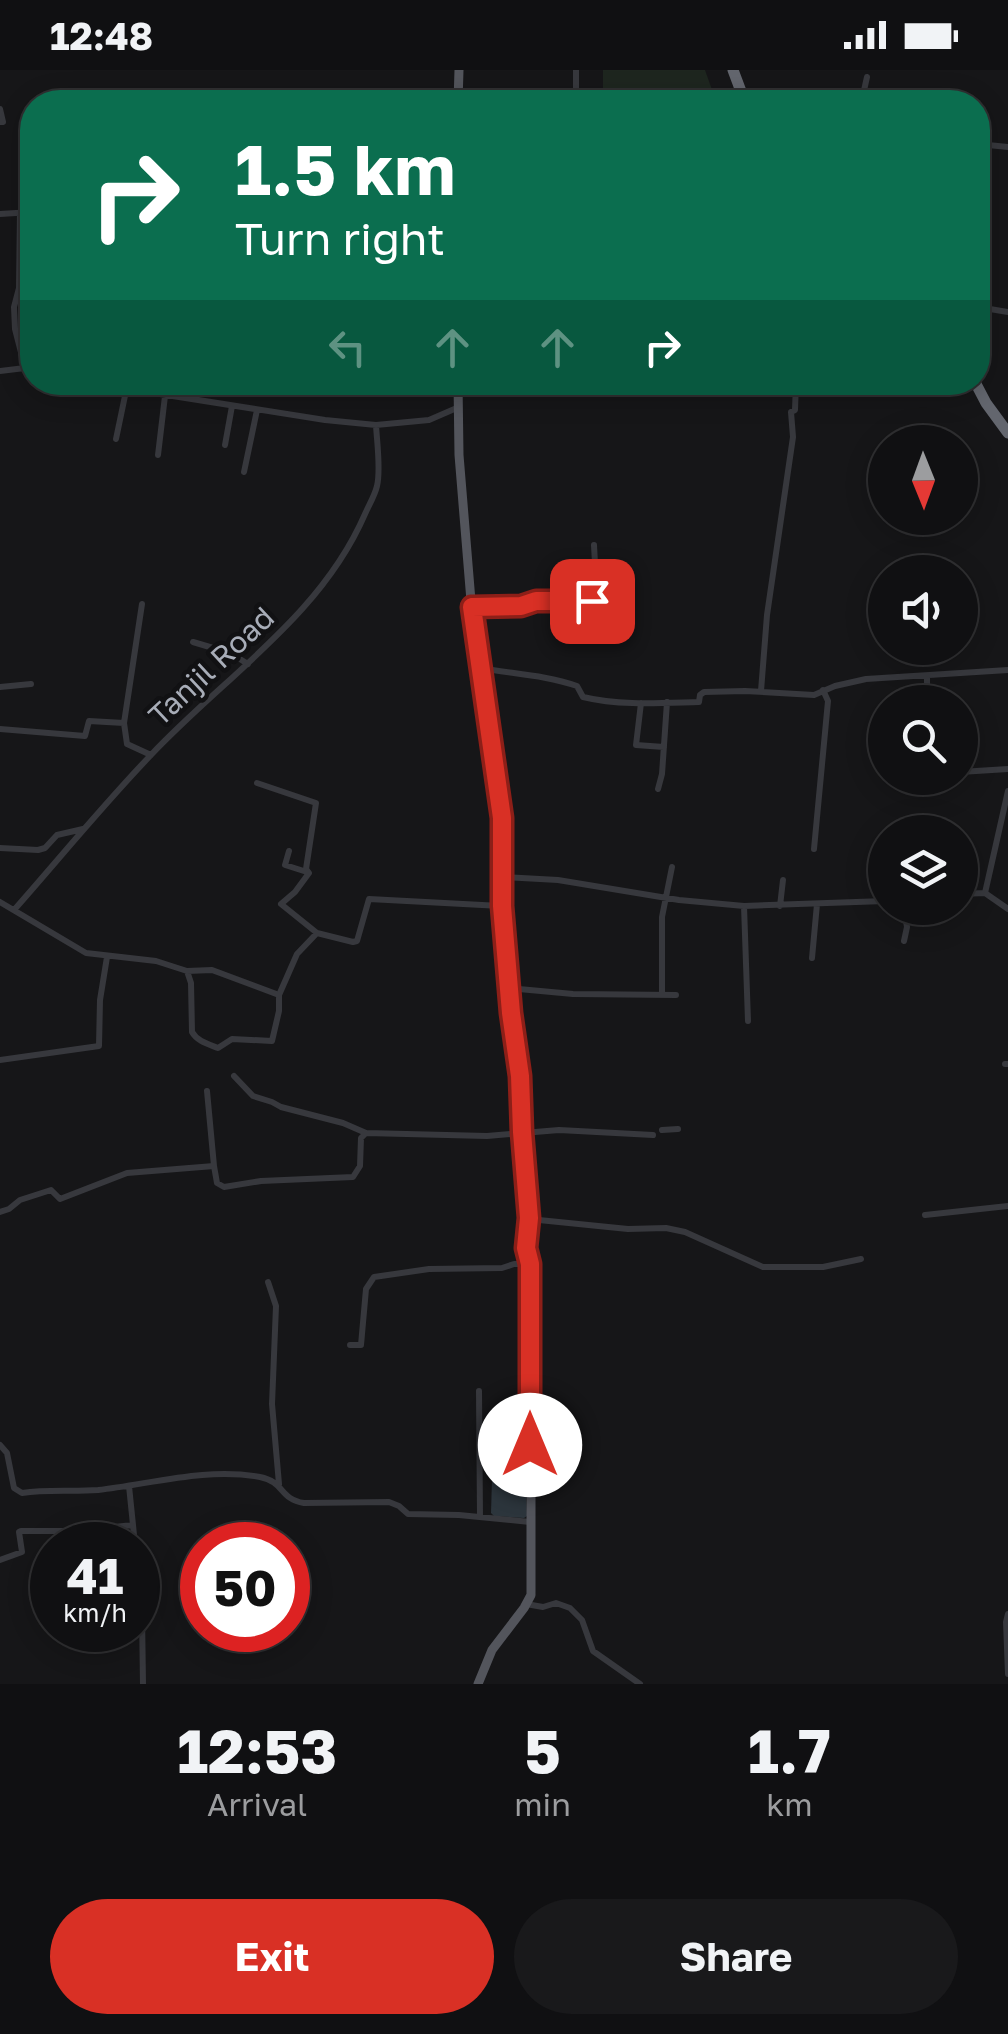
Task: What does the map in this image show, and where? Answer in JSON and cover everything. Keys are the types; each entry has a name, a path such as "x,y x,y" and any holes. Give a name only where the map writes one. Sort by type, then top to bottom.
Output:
{"highway":[{"path":"986,395 1002,415 1008,433"}],"main road":[{"path":"458,395 472,607 502,818 502,906 520,1076 529,1218 526,1248 530,1264 531,1595 492,1650 478,1684"}],"street":[{"path":"864,90 867,77"},
{"path":"0,109 0,122"},
{"path":"0,214 20,212 19,288 14,307 20,344"},
{"path":"116,438 125,395"},
{"path":"158,395 376,426 429,420 459,407"},
{"path":"762,692 767,615 796,395"},
{"path":"158,456 165,396"},
{"path":"225,444 232,406"},
{"path":"244,472 257,410"},
{"name":"Tanjil Road","path":"14,910 150,754 290,625 332,572 356,535 378,486 376,426"},
{"path":"472,607 592,601 596,582 594,545"},
{"path":"142,604 124,723 127,744 150,754"},
{"path":"192,642 230,653 248,664"},
{"path":"480,668 553,678 577,686 583,697 604,702 640,703 699,702 704,692 814,695 849,682 1008,670"},
{"path":"927,676 927,685"},
{"path":"0,687 31,684"},
{"path":"814,849 828,701 823,690"},
{"path":"658,789 667,702"},
{"path":"640,703 636,745 664,746"},
{"path":"0,729 85,736 89,721 124,723"},
{"path":"978,771 1008,770"},
{"path":"257,784 316,803 308,873"},
{"path":"984,893 1008,791"},
{"path":"0,848 38,850 58,836 86,828"},
{"path":"288,851 286,865 308,873"},
{"path":"662,995 661,933 672,867"},
{"path":"308,873 281,904 317,933 353,942 357,941 372,898 502,906"},
{"path":"502,877 558,880 744,906 868,901"},
{"path":"780,906 783,880"},
{"path":"978,893 1008,908"},
{"path":"0,902 86,953 156,961 187,971 212,970 278,995"},
{"path":"812,958 817,904"},
{"path":"744,906 748,1021"},
{"path":"904,941 906,925"},
{"path":"187,971 194,1037 218,1048 232,1039 272,1042 278,995 297,954 317,933"},
{"path":"0,1060 99,1046 100,1000 107,957"},
{"path":"508,988 573,994 676,995"},
{"path":"234,1076 253,1096 366,1133 488,1136 559,1130 652,1135"},
{"path":"207,1091 217,1183 224,1187 353,1177 360,1166 360,1138 366,1133"},
{"path":"662,1130 678,1129"},
{"path":"0,1212 32,1196 52,1190 60,1199 127,1173 214,1166"},
{"path":"925,1216 1008,1206"},
{"path":"529,1218 628,1229 666,1228 685,1232 763,1267 823,1268 861,1259"},
{"path":"350,1345 362,1345 366,1289 374,1277 430,1269 530,1264"},
{"path":"268,1282 276,1306 272,1404 279,1486"},
{"path":"479,1391 480,1517"},
{"path":"0,1445 7,1453 17,1492 72,1492 192,1476 255,1476 272,1480 290,1500 304,1503 389,1502 408,1514 530,1522"},
{"path":"129,1486 133,1522"},
{"path":"0,1560 22,1552 19,1532 30,1531"},
{"path":"526,1604 570,1608 582,1620 593,1651 640,1684"},
{"path":"1008,1614 1008,1674"},
{"path":"143,1652 143,1684"}],"shaded area":[{"path":"603,70 705,70 712,90 603,90"},
{"path":"525,1478 527,1516 494,1516 492,1479"}],"route":[{"path":"530,1445 530,1264 526,1248 529,1218 520,1076 505,957 502,818 472,607 592,601"}]}
